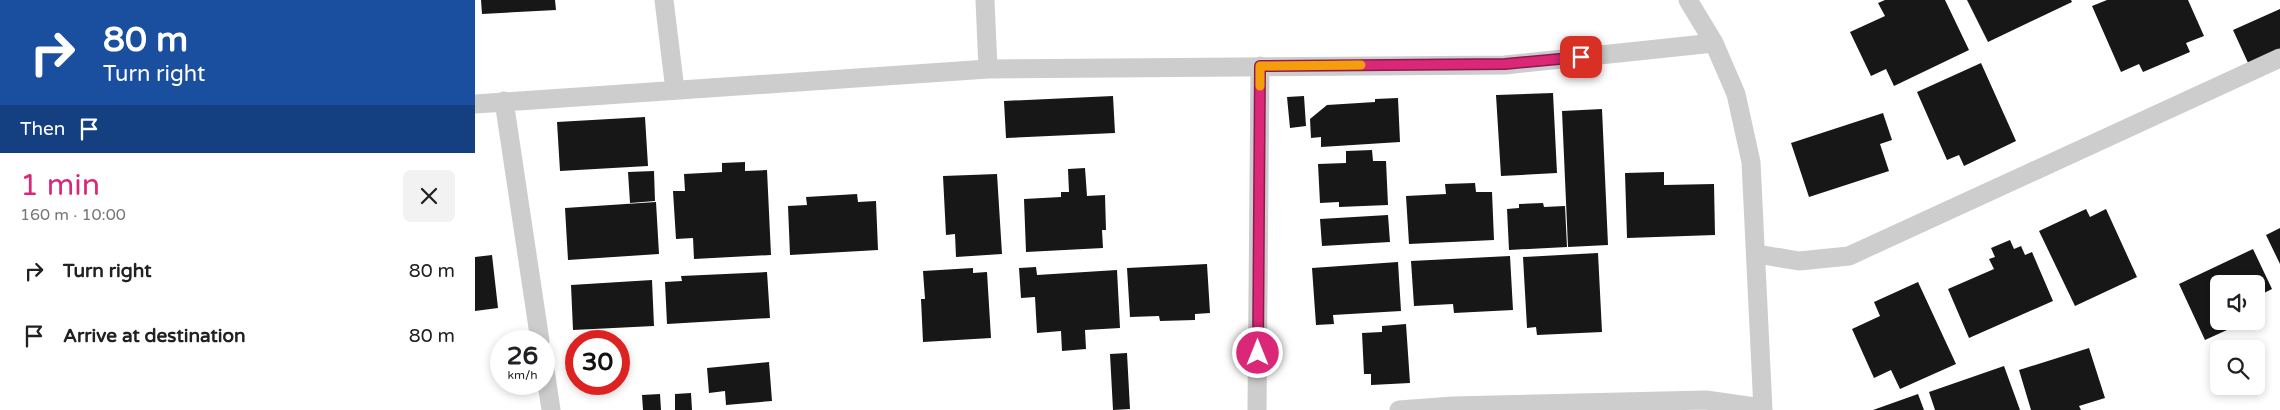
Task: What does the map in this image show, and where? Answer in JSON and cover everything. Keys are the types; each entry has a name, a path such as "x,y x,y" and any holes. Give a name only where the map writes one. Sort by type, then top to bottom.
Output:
{"street":[{"path":"664,0 675,90"},
{"path":"985,0 989,69"},
{"path":"1399,410 1453,406 1706,400 1763,409 1757,254 1749,154 1736,94 1714,43 1688,0"},
{"path":"475,104 989,69 1505,64 1714,43"},
{"path":"1757,254 1799,261 1849,256 2280,58"},
{"path":"1257,410 1260,66"},
{"path":"504,101 539,330"},
{"path":"549,395 551,410"}],"building":[{"path":"481,0 555,0 556,10 482,14"},
{"path":"1885,0 1945,0 1969,50 1894,86 1886,69 1871,76 1850,32 1885,16 1878,3"},
{"path":"1967,0 2071,0 2072,2 1988,42"},
{"path":"2107,0 2188,0 2204,36 2186,43 2190,52 2143,72 2139,64 2121,72 2092,6"},
{"path":"2280,9 2280,51 2249,65 2233,30"},
{"path":"1981,63 2016,141 1964,166 1959,155 1947,160 1917,92"},
{"path":"1553,93 1557,173 1501,176 1496,95"},
{"path":"1113,96 1115,133 1006,138 1004,101"},
{"path":"1304,96 1306,126 1290,128 1287,97"},
{"path":"1398,98 1400,142 1321,147 1321,137 1311,138 1310,119 1327,105 1375,102 1375,99"},
{"path":"1602,109 1608,245 1568,247 1562,111"},
{"path":"1883,113 1892,140 1880,144 1889,171 1809,197 1791,143"},
{"path":"645,117 648,166 560,171 557,122"},
{"path":"1372,150 1373,161 1386,161 1388,205 1339,207 1339,202 1320,203 1318,164 1346,163 1346,151"},
{"path":"745,162 745,171 767,170 771,255 694,259 693,238 676,239 673,191 685,191 684,174 722,172 722,163"},
{"path":"1085,168 1087,196 1105,195 1106,230 1102,230 1103,248 1026,252 1024,199 1061,197 1061,192 1069,192 1068,169"},
{"path":"654,171 655,201 630,203 628,172"},
{"path":"1664,172 1664,185 1714,184 1715,235 1627,238 1625,173"},
{"path":"997,174 1002,254 956,257 955,234 946,235 943,176"},
{"path":"1475,183 1476,192 1492,192 1494,240 1409,244 1406,196 1446,194 1445,184"},
{"path":"857,194 858,202 876,201 878,250 790,255 788,206 807,205 806,197"},
{"path":"656,202 659,254 568,260 565,208"},
{"path":"1543,203 1544,207 1565,206 1567,247 1509,250 1507,209 1519,208 1519,204"},
{"path":"2086,209 2090,217 2106,209 2137,277 2075,306 2039,231"},
{"path":"1388,215 1390,242 1322,246 1320,219"},
{"path":"2280,228 2280,264 2266,235"},
{"path":"2010,240 2014,249 2021,246 2025,255 2032,252 2053,301 1969,338 1948,289 1994,269 1989,259 1995,257 1991,248"},
{"path":"2253,249 2272,289 2265,292 2265,275 2210,275 2210,330 2227,330 2205,340 2179,284"},
{"path":"1598,253 1602,332 1537,335 1536,327 1527,328 1523,257"},
{"path":"492,255 498,308 475,311 475,257"},
{"path":"1510,256 1513,310 1454,313 1453,304 1414,306 1411,261"},
{"path":"1398,262 1401,311 1333,315 1334,324 1316,325 1312,268"},
{"path":"1207,264 1210,313 1195,314 1195,320 1160,321 1159,316 1130,317 1127,268"},
{"path":"1036,267 1037,275 1117,270 1120,328 1085,330 1086,349 1062,351 1061,331 1037,333 1035,297 1021,298 1019,268"},
{"path":"973,268 973,273 987,272 991,338 923,342 921,299 925,299 923,271"},
{"path":"767,272 770,318 667,324 665,282 682,281 681,276"},
{"path":"652,280 654,326 573,330 571,285"},
{"path":"1918,282 1956,364 1900,389 1891,370 1874,378 1852,329 1880,316 1874,302"},
{"path":"1406,324 1410,383 1371,385 1371,374 1364,374 1362,333 1382,332 1382,326"},
{"path":"2089,348 2105,398 2079,406 2081,410 2031,410 2019,370"},
{"path":"1127,353 1130,409 1113,410 1110,354"},
{"path":"769,362 772,401 726,405 725,391 709,393 707,368"},
{"path":"2004,366 2020,410 1935,410 1929,392"},
{"path":"691,393 692,410 675,410 675,394"},
{"path":"660,394 661,410 643,410 642,395"},
{"path":"1918,394 1924,410 1873,410"}],"slow traffic":[{"path":"1260,86 1260,66 1361,65"}],"route":[{"path":"1258,353 1260,66 1505,64 1581,57"}]}
